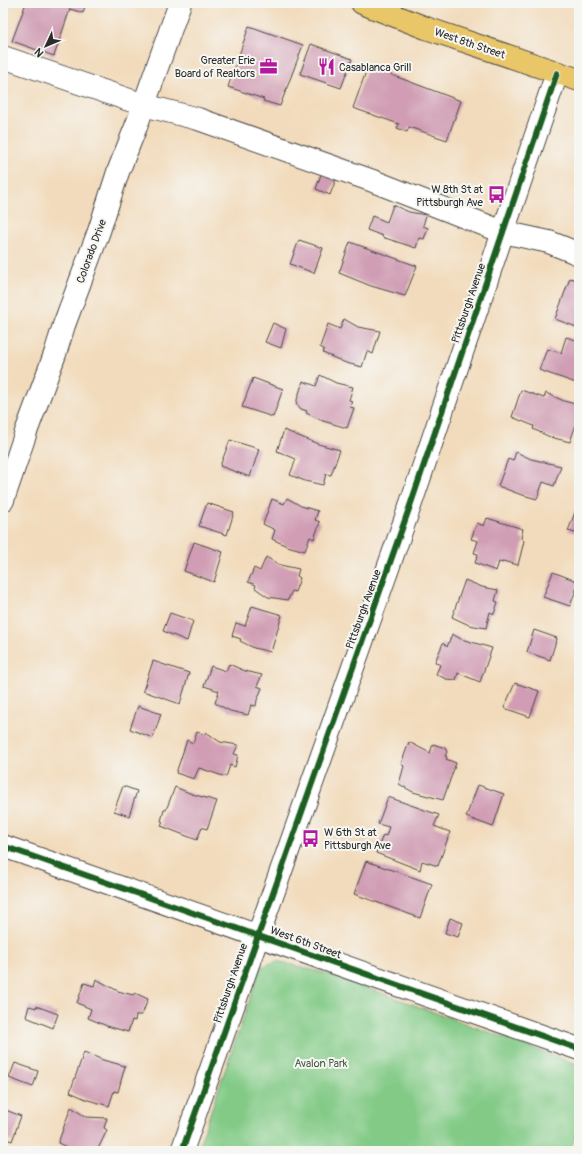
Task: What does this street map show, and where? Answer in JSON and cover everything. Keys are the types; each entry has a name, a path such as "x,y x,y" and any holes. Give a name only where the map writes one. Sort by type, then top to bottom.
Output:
{"main road":[{"name":"West 8th Street","path":"362,3 426,28 579,80"}],"street":[{"name":"Colorado Drive","path":"3,500 26,432 56,354 64,325 99,231 118,172 144,105 180,3"},
{"path":"3,57 144,105 198,119 373,181 503,232 549,242 579,254"},
{"name":"Pittsburgh Avenue","path":"182,1151 257,935 410,506 557,73"},
{"name":"West 6th Street","path":"3,846 579,1049"}],"green space":[{"name":"Avalon Park","path":"277,961 332,975 579,1065 579,1125 570,1151 197,1151 261,967"}],"building":[{"path":"26,3 86,3 83,13 70,9 54,56 12,41"},
{"path":"536,3 545,3 544,6"},
{"path":"249,26 303,45 280,106 228,87"},
{"name":"Casablanca Grill","path":"311,44 352,59 341,88 300,74"},
{"path":"368,66 461,101 447,140 409,127 407,132 397,128 399,124 353,108"},
{"path":"321,174 336,179 330,195 316,189"},
{"path":"393,205 409,212 426,215 423,226 428,228 424,239 419,238 416,248 382,237 383,236 367,230 372,216 387,222"},
{"path":"299,240 323,248 314,273 290,264"},
{"path":"350,242 417,266 405,296 371,286 339,273"},
{"path":"570,278 579,281 579,328 555,319"},
{"path":"344,319 358,327 380,331 373,354 367,351 362,367 346,363 323,353 324,349 320,347 328,324 340,329"},
{"path":"273,323 286,329 281,348 265,342"},
{"path":"566,337 579,341 579,384 539,370 547,349 561,353"},
{"path":"320,375 336,383 353,387 349,400 352,401 350,407 354,408 347,428 323,421 306,413 307,411 301,409 296,403 303,381 316,386"},
{"path":"253,378 283,389 273,417 242,407"},
{"path":"521,390 544,398 546,393 564,401 579,405 579,416 570,442 550,437 533,429 534,426 512,417"},
{"path":"284,430 318,444 340,450 331,475 326,474 323,485 305,481 290,475 296,459 277,451"},
{"path":"230,440 259,449 250,477 220,466"},
{"path":"516,452 531,459 561,466 554,486 543,482 537,499 498,486 508,459 513,461"},
{"path":"287,498 301,506 318,511 315,520 320,522 314,539 310,537 305,551 287,546 272,539 275,530 263,524 272,499 284,504"},
{"path":"207,503 234,512 227,535 199,526"},
{"path":"577,507 579,507 579,534 568,531"},
{"path":"487,518 523,529 521,538 524,541 518,565 503,561 503,563 499,562 496,571 475,563 478,554 474,553 478,541 471,539 477,523 484,526"},
{"path":"194,542 223,552 214,582 184,571"},
{"path":"266,557 280,565 299,569 297,576 300,578 295,592 292,591 288,600 268,597 255,588 256,585 248,582 254,568 260,571"},
{"path":"553,572 579,582 570,606 543,597"},
{"path":"465,580 482,587 498,590 495,601 498,602 494,614 490,612 486,628 469,625 452,617"},
{"path":"252,606 282,615 271,652 254,648 240,641 241,639 232,636 236,623 245,626"},
{"path":"170,613 193,621 187,641 163,631"},
{"path":"534,630 557,638 550,660 527,652"},
{"path":"452,634 461,639 492,648 480,682 458,673 456,680 446,679 436,674 440,665 435,662 443,643 447,647"},
{"path":"153,661 189,673 180,704 143,691"},
{"path":"229,664 245,671 262,675 257,686 262,688 256,706 251,705 248,715 230,711 215,703 219,691 204,686 211,666 226,671"},
{"path":"515,683 539,691 530,717 504,708"},
{"path":"138,706 161,714 153,738 130,729"},
{"path":"197,732 205,735 206,732 220,742 238,745 234,754 238,755 235,767 230,765 226,777 199,768 194,779 176,773 187,740 193,743"},
{"path":"409,742 430,753 433,744 445,748 447,752 445,756 447,757 446,759 456,763 443,800 413,792 399,784 404,766 401,764"},
{"path":"478,785 504,794 493,827 466,817"},
{"path":"123,786 137,791 129,816 114,811"},
{"path":"175,787 192,794 217,801 207,829 202,827 197,840 161,826 163,822 161,821 164,810 166,810"},
{"path":"388,797 439,815 434,826 450,832 438,866 422,861 420,870 376,853 383,835 386,836 389,827 378,824"},
{"path":"366,861 432,884 420,918 354,894"},
{"path":"450,918 463,923 458,937 445,933"},
{"path":"96,979 118,991 133,995 135,993 148,999 142,1015 136,1015 135,1021 132,1020 128,1032 107,1026 88,1018 91,1009 77,1003 84,983 94,986"},
{"path":"29,1006 36,1008 36,1006 58,1014 53,1028 26,1017"},
{"path":"84,1052 103,1060 125,1066 118,1092 114,1091 109,1106 88,1100 70,1092"},
{"path":"15,1063 38,1071 33,1087 9,1078"},
{"path":"71,1107 86,1117 107,1118 104,1128 107,1130 97,1151 72,1151 58,1143"},
{"path":"3,1109 21,1116 12,1141 3,1138"}],"cycle path":[{"path":"182,1151 410,506 557,73"},
{"path":"3,846 579,1049"}],"place":[{"name":"Greater Erie Board of Realtors","path":"268,66"},
{"name":"Casablanca Grill","path":"326,67"},
{"name":"W 8th St at Pittsburgh Ave","path":"496,195"},
{"name":"W 6th St at Pittsburgh Ave","path":"311,838"}]}
